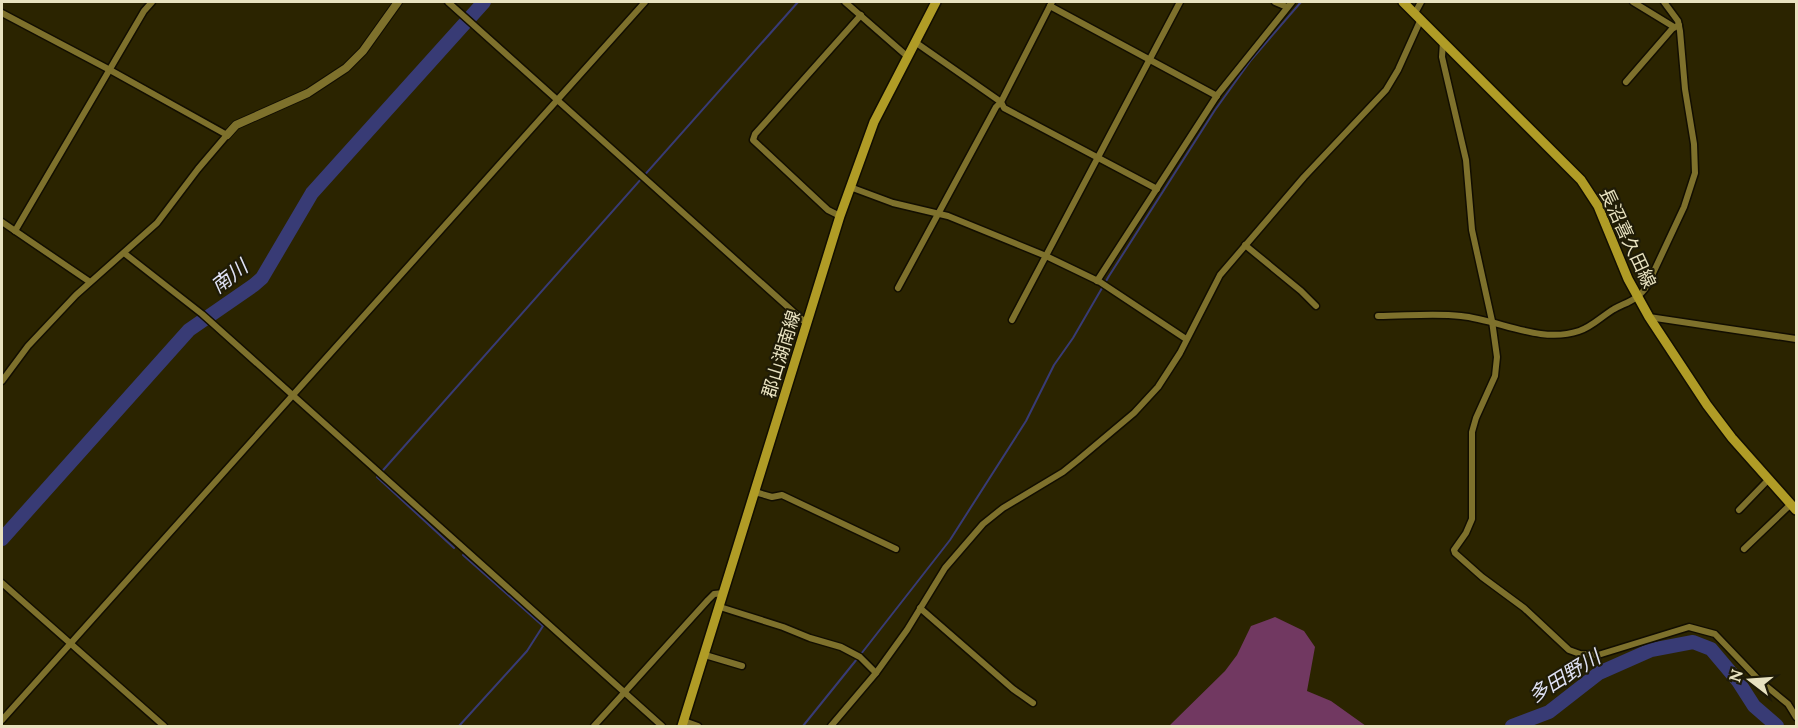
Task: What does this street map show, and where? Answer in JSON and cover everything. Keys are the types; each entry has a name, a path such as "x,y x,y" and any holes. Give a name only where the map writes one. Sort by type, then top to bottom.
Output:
{"main road":[{"name":"郡山湖南線","path":"683,724 850,187 874,122 936,2"},
{"name":"長沼喜久田線","path":"1403,2 1581,180 1598,206 1628,279 1649,317 1707,405 1732,438 1794,507"}],"street":[{"path":"15,231 144,11 152,2"},
{"path":"2,381 28,346 90,282 167,213 198,169 236,125 308,93 346,68 363,51 396,2"},
{"path":"448,2 807,324"},
{"path":"2,720 645,2"},
{"path":"845,2 908,57"},
{"path":"1012,320 1180,2"},
{"path":"1275,2 1287,8"},
{"path":"1098,281 1217,96 1292,2"},
{"path":"831,726 876,673 921,608 945,568 983,524 1003,508 1071,466 1146,401 1170,370 1214,283 1304,177 1386,90 1398,70 1421,2"},
{"path":"1633,2 1676,26"},
{"path":"1378,316 1454,316 1492,321 1536,334 1566,334 1591,326 1614,310 1638,298 1647,286 1684,207 1695,173 1694,144 1676,26 1664,2"},
{"path":"898,288 1051,4 1149,61 1217,96"},
{"path":"2,13 227,135"},
{"path":"840,216 828,210 753,140 755,134 861,15"},
{"path":"1626,82 1676,26"},
{"path":"915,42 1000,102 1004,108 1157,189"},
{"path":"1443,42 1442,57 1466,160 1476,256 1492,321 1497,366 1491,387 1480,408 1472,432 1472,519 1466,533 1454,550 1455,553 1482,577 1524,608 1569,650 1580,654 1598,655 1689,627 1715,634 1767,687 1788,704 1797,717"},
{"path":"850,187 893,203 939,214 1046,256 1098,281 1186,339"},
{"path":"2,222 90,282"},
{"path":"1245,245 1316,306"},
{"path":"124,253 202,314 662,726"},
{"path":"1649,317 1797,339"},
{"path":"1739,510 1768,480"},
{"path":"755,492 772,497 782,495 896,549"},
{"path":"1744,549 1794,507"},
{"path":"2,583 164,726"},
{"path":"594,726 708,600 718,593 725,593"},
{"path":"720,607 841,647 860,657 876,673"},
{"path":"921,608 1013,689 1033,703"},
{"path":"705,655 742,666"},
{"path":"683,724 698,726"}],"shaded area":[{"path":"1275,617 1304,631 1315,647 1307,691 1331,701 1366,726 1169,726 1225,671 1237,655 1251,626"}],"waterway":[{"name":"南川","path":"2,539 189,330 262,278 312,193 484,2"},
{"path":"454,548 377,477 798,2"},
{"path":"861,654 950,540 1026,421 1054,365 1215,110 1251,60 1301,2"},
{"path":"459,726 527,651 543,626 463,555"},
{"name":"多田野川","path":"1512,726 1549,712 1599,673 1651,650 1693,642 1711,649 1738,681 1754,706 1777,726"},
{"path":"803,726 857,659"}]}
